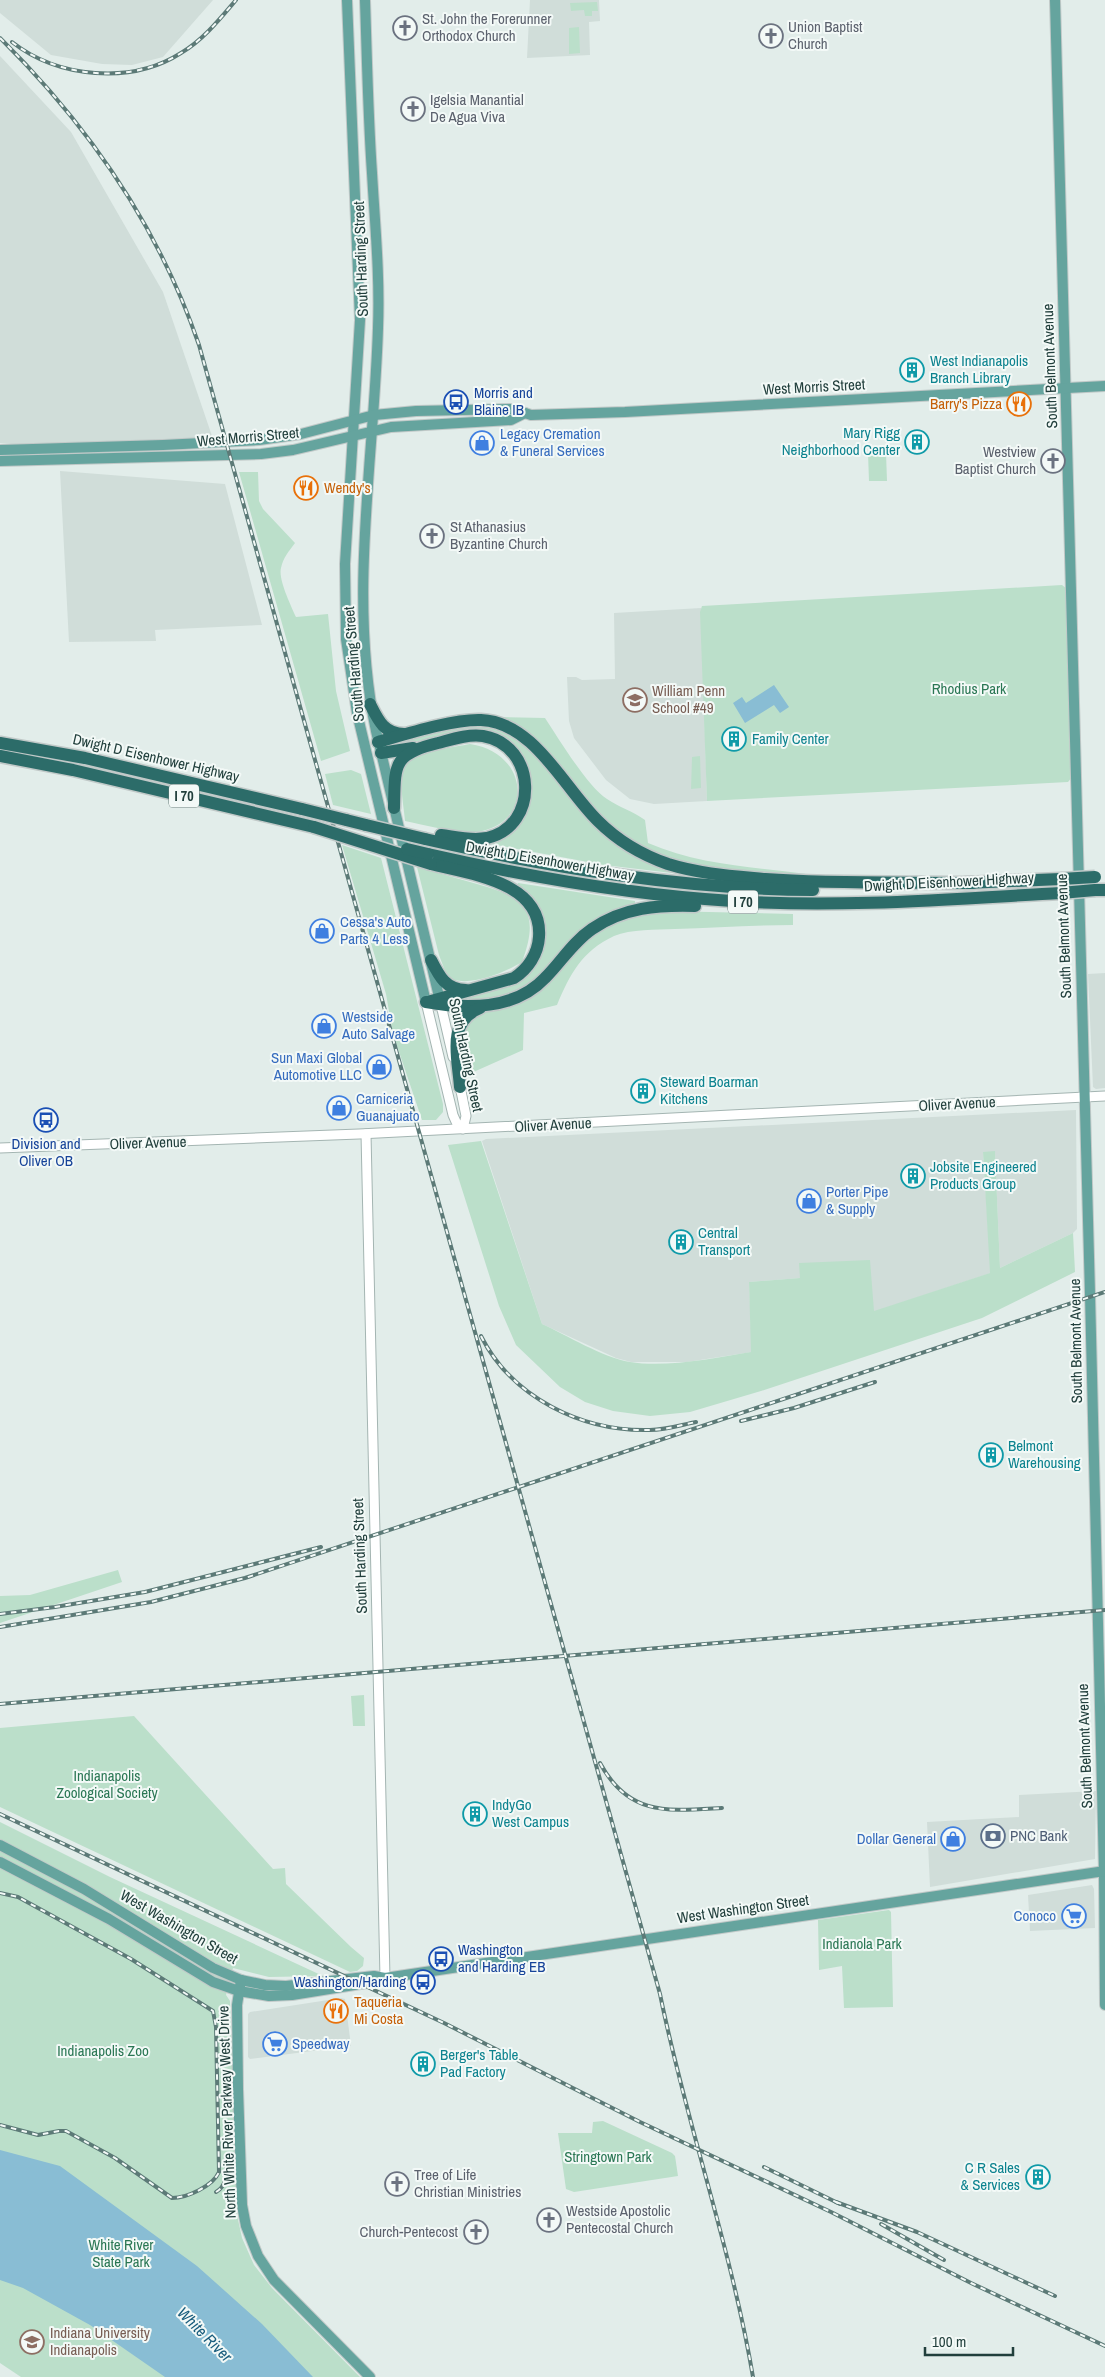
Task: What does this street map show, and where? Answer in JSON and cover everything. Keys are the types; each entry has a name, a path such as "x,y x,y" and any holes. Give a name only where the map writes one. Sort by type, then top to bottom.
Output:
{"highway":[{"path":"370,704 379,721 387,729 399,734 409,734 470,721 487,721 510,728 529,741 588,810 612,833 647,855 679,867 720,874 786,880 973,883"},
{"path":"380,748 409,734"},
{"path":"380,748 420,747 468,736 492,739 504,745 516,758 523,770 526,786 525,798 518,815 508,827 492,836 471,839 424,835"},
{"name":"Dwight D Eisenhower Highway","path":"0,743 68,754 366,825 424,835 562,868 692,884 827,890 1100,876"},
{"path":"394,808 397,767 404,756 420,747"},
{"name":"Dwight D Eisenhower Highway","path":"0,756 62,767 310,826 430,859 631,892 731,901 830,903 1100,890"},
{"path":"430,859 507,885 525,898 536,916 539,933 538,945 532,960 525,970 506,982 473,990 440,1002"},
{"path":"460,1087 456,1036 458,1026 465,1016 486,1006 515,998 536,986 575,943 590,930 612,917 631,910 661,906 768,908 830,903"},
{"path":"431,960 440,977 448,985 459,990 473,990"},
{"path":"426,1002 486,1006"}],"main road":[{"name":"South Harding Street","path":"347,0 360,288 360,342 345,564 345,622 353,692 426,1002"},
{"name":"South Harding Street","path":"365,0 368,107 378,266 378,325 362,604 370,704 440,1002"},
{"name":"South Belmont Avenue","path":"1055,0 1104,1871 1105,2005"},
{"name":"West Morris Street","path":"0,450 260,440 301,434 374,415 442,410 513,409 531,415 657,411 1105,386"},
{"name":"West Morris Street","path":"0,461 261,454 292,450 372,431 402,426 511,420 525,413"},
{"path":"367,756 380,748"},
{"name":"West Washington Street","path":"0,1845 84,1889 213,1968 241,1980 265,1985 286,1986 374,1976 385,1978"},
{"name":"West Washington Street","path":"0,1862 109,1919 208,1979 239,1991 269,1996 292,1995 375,1983 385,1978 1104,1871"},
{"name":"North White River Parkway West Drive","path":"241,1980 237,2004 242,2192 245,2222 249,2236 263,2264 276,2283 370,2377"}],"street":[{"name":"South Harding Street","path":"426,1002 453,1115 456,1124 463,1129 466,1116 440,1002"},
{"name":"Oliver Avenue","path":"0,1148 366,1134 1105,1096"},
{"name":"South Harding Street","path":"366,1134 385,1978"}],"shaded area":[{"path":"0,0 213,0 163,57 132,65 102,64 51,55 0,13"},
{"path":"530,0 599,0 600,21 589,22 590,55 527,58"},
{"path":"0,56 71,132 163,292 213,439 23,445 0,443"},
{"path":"60,471 225,484 262,625 155,630 156,641 69,642"},
{"name":"William Penn School #49","path":"701,608 707,801 654,804 630,799 606,780 574,738 569,721 567,677 576,677 582,680 615,679 614,613"},
{"path":"1105,973 1105,1088 1096,1089 1093,1087 1088,974"},
{"path":"1076,1110 1077,1229 1073,1233 1000,1268 995,1152 983,1152 991,1273 873,1312 800,1263 801,1278 749,1282 752,1352 687,1362 631,1362 616,1358 542,1324 482,1141 486,1139"},
{"path":"1096,1791 1095,1859 930,1887 927,1822 1019,1817 1019,1795"},
{"path":"1092,1885 1094,1889 1095,1928 1030,1931 1028,1895"},
{"path":"341,1998 345,1999 351,2046 250,2059 248,2057 248,2014 250,2012"}],"green space":[{"path":"597,2 598,11 592,11 592,16 585,16 584,10 571,11 570,3"},
{"path":"579,27 580,53 569,54 569,28"},
{"path":"868,453 886,453 887,481 869,481"},
{"path":"239,472 258,472 259,501 263,509 295,543 282,564 281,579 296,617 328,614 336,691 350,751 321,761"},
{"name":"Rhodius Park","path":"1062,585 1067,589 1072,777 1068,782 707,801 700,612 702,606"},
{"path":"502,717 545,718 574,761 599,793 645,820 648,843 706,861 807,874 749,872 709,868 689,865 653,853 632,841 604,817 535,741"},
{"path":"475,724 493,726 524,742 595,824 673,870 672,873 604,865 485,843 521,821 520,754 471,730 409,743 399,744 398,742"},
{"path":"470,744 489,750 503,759 513,772 517,786 517,800 510,813 499,824 474,832 454,831 405,821 402,780 405,767 409,762 434,751"},
{"path":"700,756 701,788 691,789 692,757"},
{"path":"351,770 361,774 371,814 333,805 325,774"},
{"path":"342,845 381,858 443,1104 443,1112 436,1120 422,1120 393,1034 386,994"},
{"path":"417,867 493,889 507,894 517,901 525,909 529,918 530,930 522,962 496,975 485,978 464,981 454,980 447,976 439,955"},
{"path":"518,883 635,901 635,905 604,916 532,985 514,993 474,1003 458,999 507,987 531,971 536,903 531,896 517,886"},
{"path":"664,911 793,914 793,925 644,930 614,936 593,949 578,964 557,1005 524,1013 523,1050 469,1074 462,1034 466,1022 470,1018 483,1012 519,1002 585,942 611,925 643,914"},
{"path":"481,1141 542,1324 608,1356 630,1362 644,1364 674,1363 751,1352 749,1282 800,1278 799,1263 870,1260 874,1311 990,1273 983,1152 995,1151 1000,1268 1073,1233 1075,1272 982,1318 761,1391 690,1412 650,1416 613,1411 585,1402 560,1387 516,1345 499,1306 448,1145"},
{"path":"118,1570 122,1582 0,1623 0,1596 30,1595"},
{"path":"364,1695 365,1726 353,1726 351,1696"},
{"name":"Indianapolis Zoological Society","path":"134,1716 273,1869 285,1868 286,1884 364,1958 363,1966 357,1971 350,1972 0,1807 0,1728"},
{"name":"White River State Park","path":"0,1822 110,1877 323,1976 269,1977 233,1968 226,1995 230,2001 237,2215 242,2238 254,2265 272,2288 360,2377 21,2377 0,2363"},
{"name":"Indianola Park","path":"889,1910 891,1912 893,2007 844,2008 842,1966 819,1970 818,1920"},
{"name":"Stringtown Park","path":"603,2121 672,2153 675,2156 678,2176 574,2192 566,2189 558,2133 592,2133 593,2122"}],"water":[{"path":"774,685 789,707 780,713 774,705 745,723 733,703 742,697 746,703"},
{"name":"White River","path":"0,2150 60,2166 197,2266 262,2324 313,2377 165,2377 90,2325 23,2288 0,2280"}],"railway":[{"path":"12,42 30,54 73,70 95,73 118,73 140,70 161,63 189,48 210,29 236,0"},
{"path":"0,38 63,106 118,180 142,219 163,260 183,302 199,345 660,1994 682,2090 733,2280 753,2377"},
{"path":"0,1627 151,1602 245,1578 1105,1292"},
{"path":"481,1336 494,1358 530,1394 552,1407 575,1417 600,1425 625,1429 656,1430 696,1422"},
{"path":"741,1421 794,1408 875,1382"},
{"path":"0,1614 145,1592 321,1547"},
{"path":"0,1704 1105,1610"},
{"path":"600,1763 611,1781 637,1802 652,1807 668,1809 722,1808"},
{"path":"0,1814 444,2023 640,2122 831,2212 971,2283 1105,2346"},
{"path":"0,1893 18,1897 131,1959 213,2011 216,2027 219,2172 211,2182 199,2190 185,2196 172,2198 115,2158 66,2131 38,2135 0,2125"},
{"path":"216,2192 223,2186 226,2174 226,2160"},
{"path":"764,2167 840,2204"},
{"path":"836,2202 917,2232 1055,2296"},
{"path":"881,2224 944,2260"}],"place":[{"name":"St. John the Forerunner Orthodox Church","path":"405,28"},
{"name":"Union Baptist Church","path":"771,36"},
{"name":"Igelsia Manantial De Agua Viva","path":"413,109"},
{"name":"West Indianapolis Branch Library","path":"912,370"},
{"name":"Morris and Blaine IB","path":"456,402"},
{"name":"Barry's Pizza","path":"1019,404"},
{"name":"Mary Rigg Neighborhood Center","path":"917,442"},
{"name":"Legacy Cremation & Funeral Services","path":"482,443"},
{"name":"Westview Baptist Church","path":"1053,461"},
{"name":"Wendy's","path":"306,488"},
{"name":"St Athanasius Byzantine Church","path":"432,536"},
{"name":"William Penn School #49","path":"635,700"},
{"name":"Family Center","path":"734,739"},
{"name":"Cessa's Auto Parts 4 Less","path":"322,931"},
{"name":"Westside Auto Salvage","path":"324,1026"},
{"name":"Sun Maxi Global Automotive LLC","path":"379,1067"},
{"name":"Steward Boarman Kitchens","path":"643,1091"},
{"name":"Carniceria Guanajuato","path":"339,1108"},
{"name":"Division and Oliver OB","path":"46,1120"},
{"name":"Jobsite Engineered Products Group","path":"913,1176"},
{"name":"Porter Pipe & Supply","path":"809,1201"},
{"name":"Central Transport","path":"681,1242"},
{"name":"Belmont Warehousing","path":"991,1455"},
{"name":"IndyGo West Campus","path":"475,1814"},
{"name":"PNC Bank","path":"993,1836"},
{"name":"Dollar General","path":"953,1839"},
{"name":"Conoco","path":"1074,1916"},
{"name":"Washington and Harding EB","path":"441,1959"},
{"name":"Washington/Harding","path":"423,1982"},
{"name":"Taqueria Mi Costa","path":"336,2011"},
{"name":"Speedway","path":"275,2044"},
{"name":"Berger's Table Pad Factory","path":"423,2064"},
{"name":"C R Sales & Services","path":"1038,2177"},
{"name":"Tree of Life Christian Ministries","path":"397,2184"},
{"name":"Westside Apostolic Pentecostal Church","path":"549,2220"},
{"name":"Church-Pentecost","path":"476,2232"},
{"name":"Indiana University Indianapolis","path":"32,2342"}],"park label":[{"name":"Indianapolis Zoo","path":"103,2051"}]}
